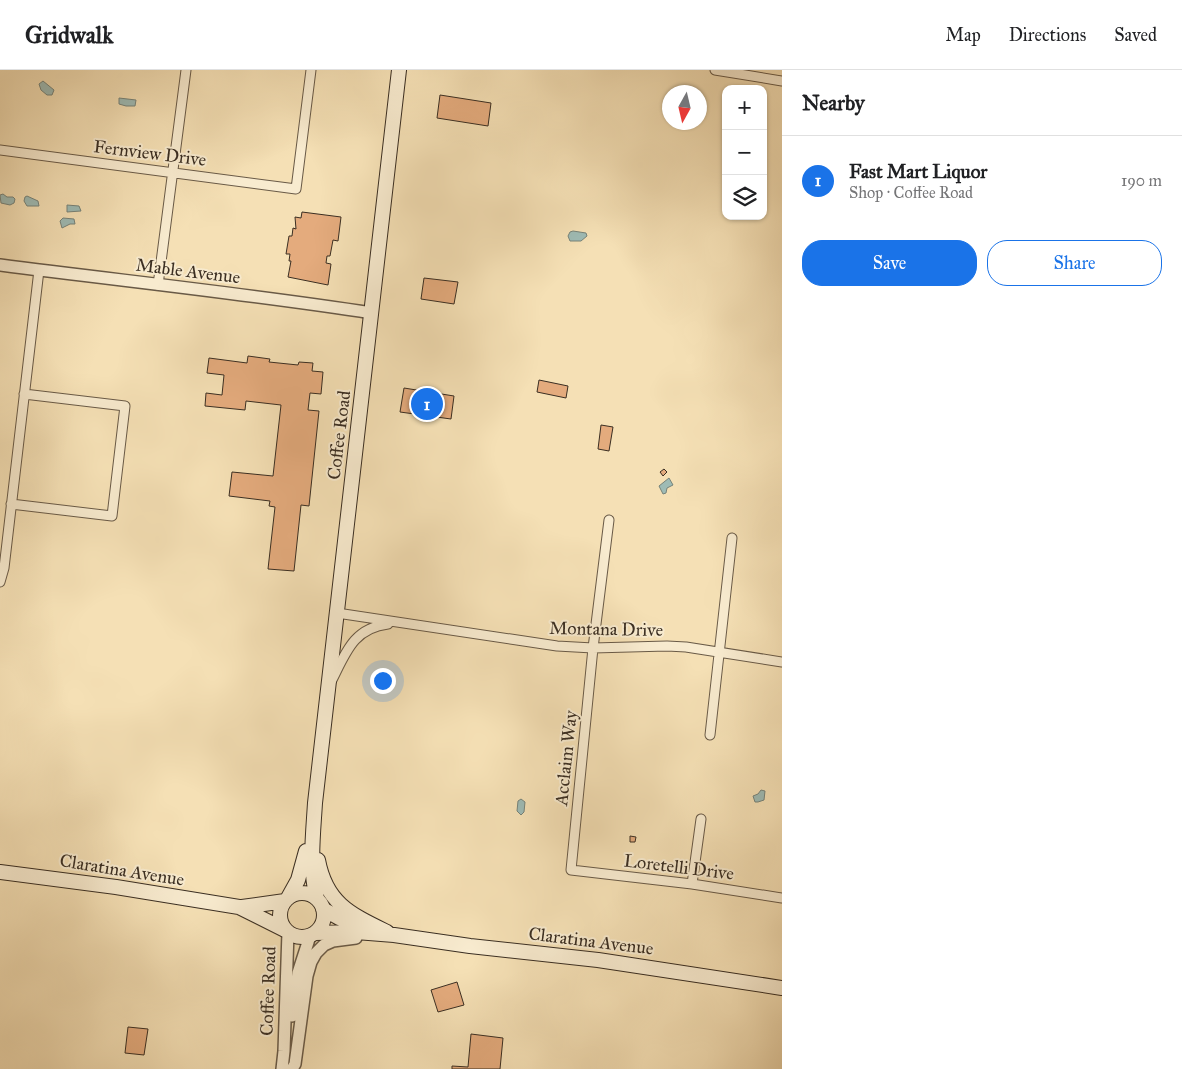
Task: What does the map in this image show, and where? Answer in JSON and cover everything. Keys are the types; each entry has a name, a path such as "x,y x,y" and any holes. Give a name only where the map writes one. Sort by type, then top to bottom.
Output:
{"main road":[{"name":"Coffee Road","path":"320,904 313,884 311,862 315,804 399,70"},
{"name":"Coffee Road","path":"287,900 298,880 303,865 315,804"},
{"path":"315,804 319,864 331,896 350,913 394,935"},
{"name":"Claratina Avenue","path":"0,872 116,887 239,908 267,905 287,900"},
{"path":"301,893 308,894 320,904 324,917 323,924 313,934 297,937 287,931 280,917 280,910 287,900 301,893"},
{"name":"Claratina Avenue","path":"320,904 348,922 394,935"},
{"name":"Claratina Avenue","path":"239,908 287,931"},
{"name":"Claratina Avenue","path":"313,934 356,932 394,935 470,946 598,960 782,988"}],"street":[{"path":"158,285 186,70"},
{"name":"Fernview Drive","path":"0,150 296,189 311,70"},
{"path":"715,70 782,81"},
{"name":"Mable Avenue","path":"0,265 277,298 372,313"},
{"path":"0,582 4,568 39,270"},
{"path":"11,504 112,516 125,406 24,394"},
{"name":"Acclaim Way","path":"571,870 593,648 609,520"},
{"path":"710,735 732,538"},
{"name":"Montana Drive","path":"337,613 526,642 593,648 686,647 782,662"},
{"name":"Montana Drive","path":"328,689 354,640 368,629 380,625 400,623"},
{"path":"692,884 701,819"},
{"name":"Loretelli Drive","path":"571,870 692,884 782,898"},
{"name":"Coffee Road","path":"282,1069 287,931"},
{"name":"Coffee Road","path":"284,1051 291,1025 298,973 313,934"},
{"path":"292,1069 296,1055 307,976 316,953 324,945 333,941 394,935"}],"water":[{"path":"43,81 54,90 52,95 47,95 41,90 39,84"},
{"path":"119,98 136,100 135,106 119,104"},
{"path":"3,194 7,197 13,197 15,199 14,203 10,205 1,203 0,195"},
{"path":"27,196 38,201 39,206 27,206 24,201"},
{"path":"67,205 79,206 81,211 67,212"},
{"path":"63,218 74,219 75,224 62,228 60,221"},
{"path":"573,231 586,233 587,236 581,241 570,241 568,236"},
{"path":"669,478 673,485 667,488 666,493 663,494 659,486"},
{"path":"761,790 765,791 764,800 755,802 753,796"},
{"path":"521,799 525,802 524,812 521,815 517,811 518,801"}],"building":[{"path":"440,95 491,103 488,126 437,118"},
{"path":"302,212 341,217 338,241 333,240 330,256 327,256 326,263 331,264 328,285 288,277 291,261 289,261 290,254 286,254 289,236 292,236 293,228 296,229 295,217 301,218"},
{"path":"424,278 458,282 454,304 421,299"},
{"path":"248,356 270,359 269,362 298,365 299,362 313,363 312,371 323,372 321,394 310,393 308,410 319,411 309,506 301,505 294,571 268,569 275,507 269,506 270,501 229,496 232,472 273,476 281,405 246,401 245,410 205,406 206,393 222,395 224,375 207,373 209,358 247,363"},
{"path":"539,380 568,386 566,398 537,392"},
{"path":"404,388 454,396 451,419 400,412"},
{"path":"601,425 613,427 609,451 598,449"},
{"path":"664,469 667,472 663,476 660,472"},
{"path":"630,836 636,837 635,842 630,842"},
{"path":"457,982 464,1005 438,1012 431,990"},
{"path":"128,1027 148,1029 144,1055 125,1053"},
{"path":"471,1034 503,1038 500,1069 452,1069 452,1066 468,1067"}],"place":[{"name":"Fast Mart Liquor","path":"427,404"}]}
